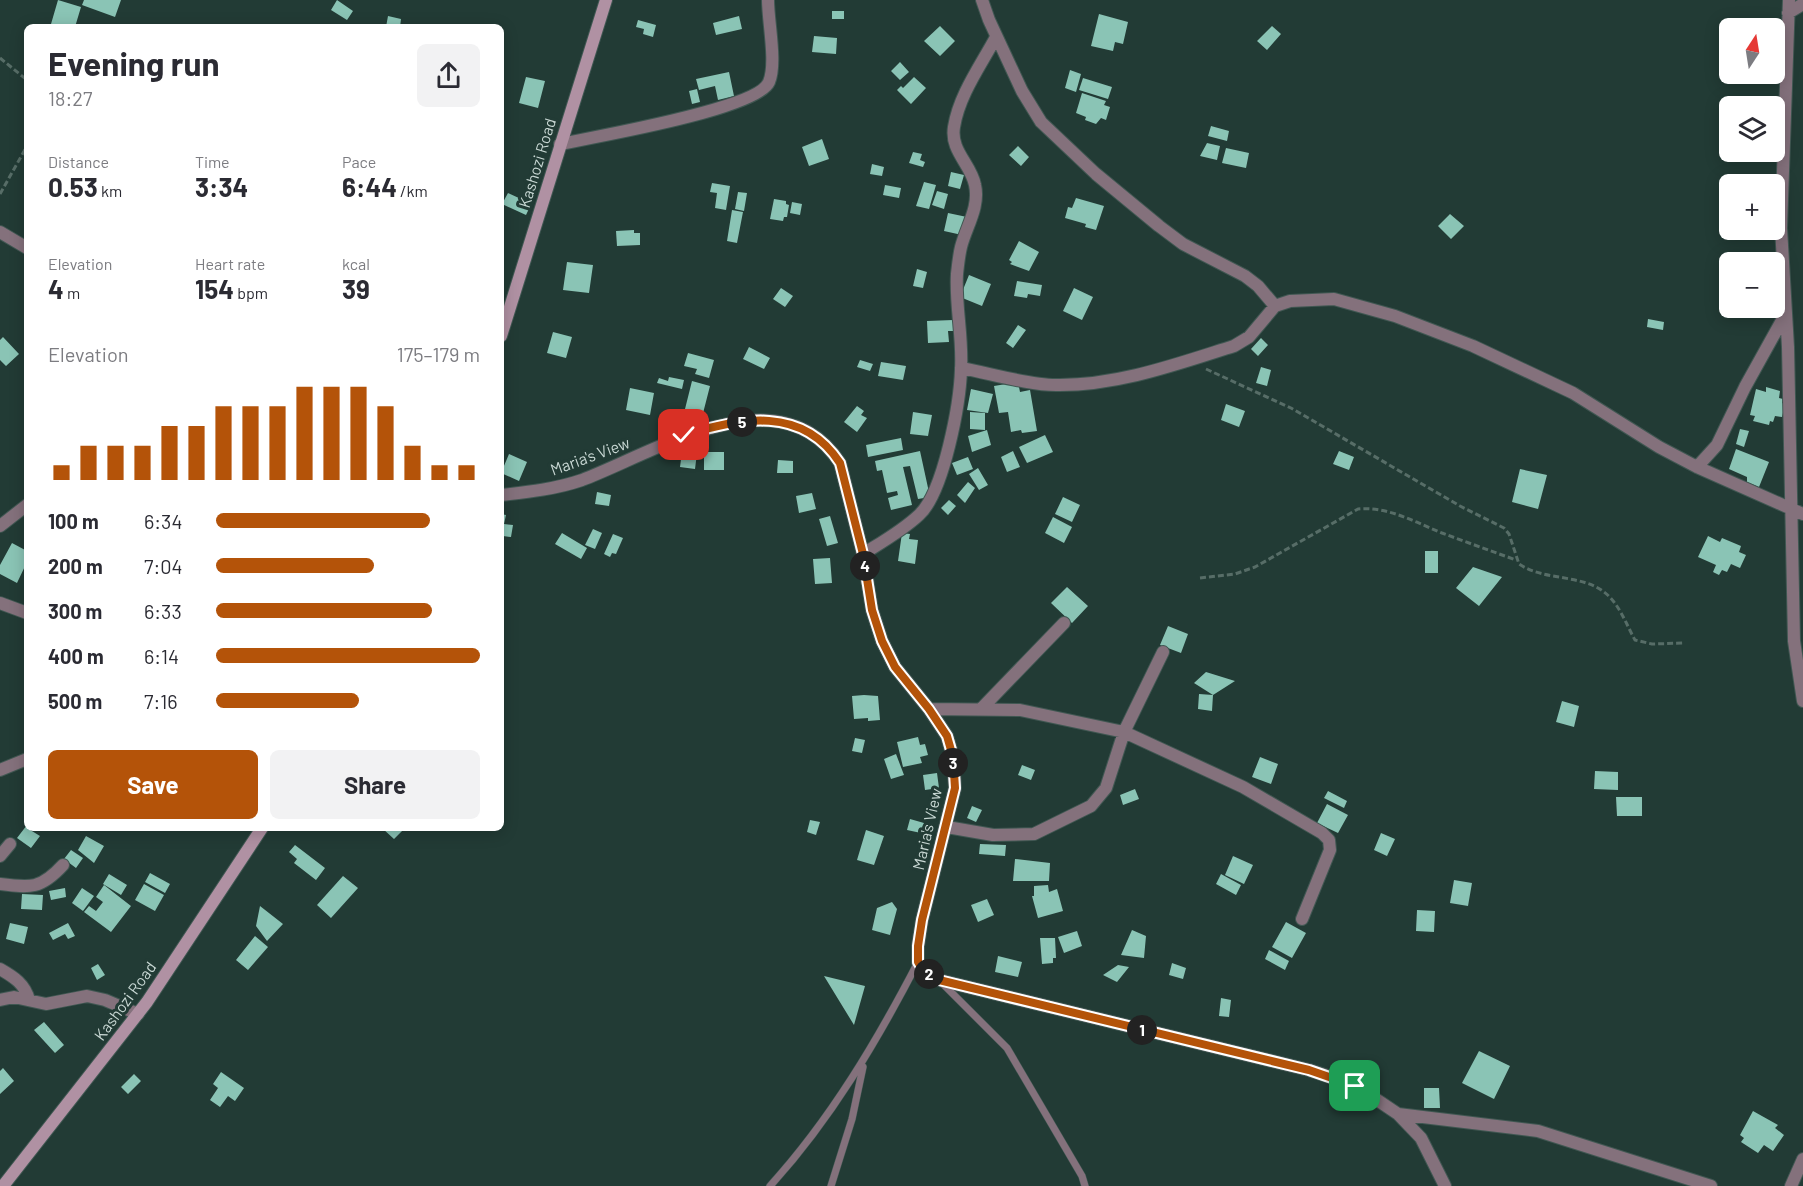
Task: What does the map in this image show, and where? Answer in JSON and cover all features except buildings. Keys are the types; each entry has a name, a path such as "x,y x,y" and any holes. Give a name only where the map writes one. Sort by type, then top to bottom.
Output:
{"main road":[{"name":"Kashozi Road","path":"504,326 606,0"},
{"name":"Kashozi Road","path":"3,1186 138,1014 260,831"}],"street":[{"path":"560,144 699,113 759,93 769,83 772,72 768,0"},
{"path":"982,0 996,37 1022,91 1041,122 1159,226 1184,244 1245,276 1258,286 1275,306"},
{"path":"1782,252 1789,6 1803,4"},
{"path":"863,554 920,514 931,500 947,450 957,403 961,368 957,273 961,246 972,220 975,185 959,157 953,130 957,114 969,87 996,37"},
{"path":"0,232 24,246"},
{"path":"961,368 1054,385 1122,378 1234,346 1249,337 1275,306 1304,299 1334,299 1395,316 1473,346 1573,393 1626,428 1697,468 1803,514"},
{"path":"1785,314 1794,641 1803,701"},
{"path":"1697,468 1717,445 1745,387 1783,318"},
{"name":"Maria's View","path":"504,495 535,491 580,480 684,435 714,426 745,421 776,421 806,429 836,457 840,463 863,554 872,610 882,641 895,667 929,709 947,736 953,757 955,788 922,920 918,962"},
{"path":"0,526 24,507"},
{"path":"0,603 24,612"},
{"path":"982,708 1064,623"},
{"path":"946,827 993,835 1034,834 1091,806 1106,788 1124,732 1163,652"},
{"path":"929,709 982,708 1058,716 1124,732 1243,787 1323,833 1329,840 1330,850 1302,919"},
{"path":"0,770 24,760"},
{"path":"0,856 10,844"},
{"path":"0,884 29,887 39,885 47,882 63,865"},
{"path":"918,962 923,970 939,980 1309,1070 1355,1086 1398,1114 1421,1138 1445,1186"},
{"path":"0,969 19,981 27,991 29,1000"},
{"path":"0,1000 14,997 46,1004 87,996 105,1000 138,1014"},
{"path":"1398,1114 1538,1131 1712,1186"},
{"path":"1791,1186 1803,1159"}],"lane":[{"path":"770,1186 789,1165 864,1062 918,962"},
{"path":"939,980 1007,1048 1082,1176 1085,1186"},
{"path":"831,1186 852,1119 864,1062"}],"path":[{"path":"0,58 24,78"},
{"path":"0,195 24,151"},
{"path":"1188,361 1291,408 1460,506 1504,528 1509,534 1516,560"},
{"path":"1200,578 1235,574 1255,567 1358,509 1368,508 1400,516 1516,560 1526,569 1604,591 1615,602 1635,640 1652,644 1685,643"}],"route":[{"path":"684,435 714,426 745,421 776,421 806,429 833,452 840,463 863,554 872,610 882,641 895,667 929,709 947,736 953,757 955,788 922,920 918,946 918,962 923,970 939,980 1309,1070 1355,1086"}]}
